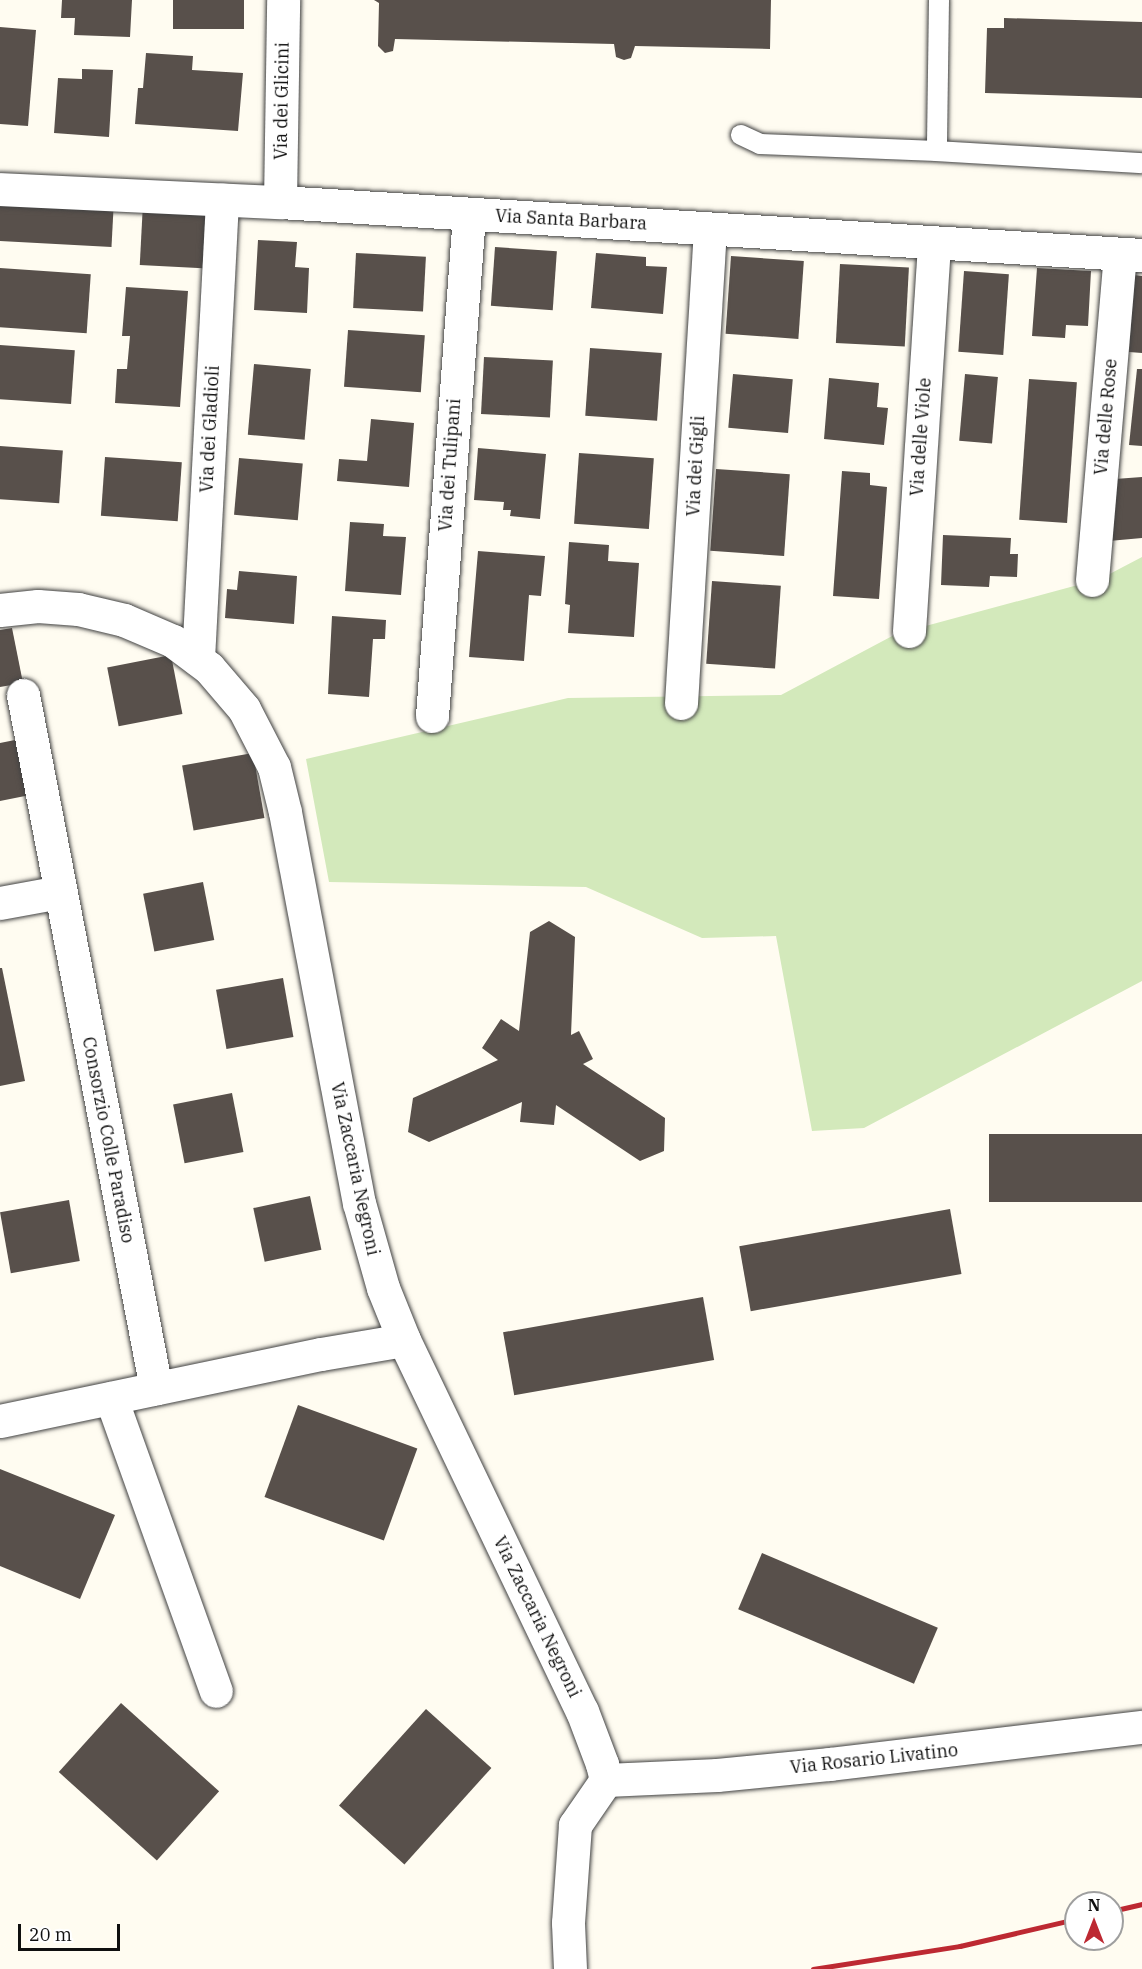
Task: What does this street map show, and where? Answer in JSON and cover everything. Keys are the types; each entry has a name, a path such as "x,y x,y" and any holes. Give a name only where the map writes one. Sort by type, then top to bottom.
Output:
{"street":[{"name":"Via dei Glicini","path":"280,202 283,0"},
{"name":"Via Santa Barbara","path":"0,189 280,202 1131,255"},
{"name":"Via dei Gladioli","path":"198,659 222,200"},
{"name":"Via dei Tulipani","path":"432,716 469,214"},
{"name":"Via dei Gigli","path":"681,703 710,229"},
{"name":"Via delle Viole","path":"909,631 934,244"},
{"name":"Via delle Rose","path":"1092,580 1131,255"},
{"name":"Via Zaccaria Negroni","path":"0,610 56,607 124,620 160,634 198,659 244,709 274,767 285,812 359,1203 383,1288 404,1341 582,1711 598,1747 606,1780"},
{"name":"Consorzio Colle Paradiso","path":"23,695 156,1388"},
{"path":"0,903 60,892"},
{"path":"0,1421 321,1354 404,1341"},
{"path":"111,1398 216,1691"},
{"name":"Via Rosario Livatino","path":"606,1780 717,1775 830,1764 1142,1726"},
{"path":"570,1969 568,1923 575,1825 606,1780"}],"lane":[{"path":"936,151 939,0"},
{"path":"741,135 760,144 1142,163"}],"green space":[{"path":"1142,557 1142,981 864,1128 812,1131 776,936 702,938 586,887 329,882 306,759 568,698 781,695 896,634 1100,579"}],"building":[{"path":"62,0 132,0 130,37 74,35 75,18 61,18"},
{"path":"173,0 244,0 244,29 173,29"},
{"path":"374,0 771,0 770,49 635,46 631,58 624,60 616,57 614,44 395,39 393,51 385,53 378,46 379,3"},
{"path":"1004,18 1142,22 1142,98 985,93 987,28 1004,28"},
{"path":"0,27 36,30 28,126 0,124"},
{"path":"146,53 193,56 192,70 243,73 238,131 135,124 138,88 143,88"},
{"path":"82,69 113,70 109,137 54,133 58,78 82,79"},
{"path":"0,196 114,202 111,247 0,241"},
{"path":"143,203 206,206 203,268 140,265"},
{"path":"258,240 297,242 295,267 309,268 307,313 254,310"},
{"path":"495,247 557,251 553,310 491,306"},
{"path":"356,253 426,257 423,312 353,308"},
{"path":"596,253 646,257 646,266 667,267 663,314 591,308"},
{"path":"731,256 804,261 798,339 726,334"},
{"path":"840,264 909,268 905,347 836,343"},
{"path":"0,268 91,274 87,333 0,327"},
{"path":"1037,268 1091,271 1088,326 1066,325 1065,338 1032,336"},
{"path":"964,271 1009,274 1003,355 958,352"},
{"path":"1134,275 1142,276 1142,353 1129,352"},
{"path":"126,287 188,291 180,407 115,403 117,369 127,369 130,336 122,336"},
{"path":"348,330 425,335 421,392 344,387"},
{"path":"0,345 75,350 71,404 0,399"},
{"path":"590,348 662,353 657,421 585,416"},
{"path":"484,357 553,361 550,418 481,414"},
{"path":"254,364 311,369 305,440 248,435"},
{"path":"1137,369 1142,369 1142,446 1129,445"},
{"path":"733,374 793,379 788,433 728,428"},
{"path":"965,374 998,377 992,444 959,441"},
{"path":"829,378 879,383 877,407 888,408 884,445 824,439"},
{"path":"1029,379 1077,382 1067,523 1019,520"},
{"path":"371,419 414,423 409,487 337,481 339,459 367,461"},
{"path":"0,446 63,450 59,503 0,499"},
{"path":"478,448 546,454 540,519 510,516 511,510 503,510 504,502 474,500"},
{"path":"579,453 654,458 649,529 574,524"},
{"path":"105,457 182,462 178,521 101,516"},
{"path":"239,458 303,464 298,520 234,515"},
{"path":"716,469 790,474 784,556 710,551"},
{"path":"842,471 870,473 870,485 887,487 879,599 833,596"},
{"path":"1142,477 1142,538 1109,541 1115,479"},
{"path":"350,522 384,524 383,536 406,537 401,595 345,591"},
{"path":"943,535 1011,538 1010,554 1018,554 1017,577 990,576 989,587 941,585"},
{"path":"569,542 609,545 608,561 639,563 634,637 568,633 570,605 565,604"},
{"path":"478,551 545,556 541,596 529,595 524,661 469,657"},
{"path":"239,571 297,576 294,624 225,618 227,589 237,590"},
{"path":"712,581 781,586 775,669 706,664"},
{"path":"332,616 386,620 385,639 373,639 369,697 328,694"},
{"path":"12,628 23,683 0,687 0,630"},
{"path":"171,655 182,714 119,726 107,667"},
{"path":"20,739 30,795 0,801 0,743"},
{"path":"253,753 264,818 194,830 182,766"},
{"path":"203,882 214,940 154,952 143,894"},
{"path":"549,921 575,937 571,1035 579,1031 593,1059 583,1064 665,1118 664,1151 640,1161 556,1105 554,1125 520,1122 522,1102 429,1142 408,1132 413,1098 498,1060 482,1048 501,1019 519,1031 530,932"},
{"path":"0,968 2,968 25,1081 0,1086"},
{"path":"283,978 293,1037 226,1049 216,990"},
{"path":"232,1093 243,1152 185,1163 173,1104"},
{"path":"989,1134 1142,1134 1142,1202 989,1202"},
{"path":"310,1196 321,1250 265,1262 253,1208"},
{"path":"69,1200 80,1261 11,1273 0,1212"},
{"path":"950,1209 961,1274 751,1311 739,1246"},
{"path":"703,1297 714,1360 514,1395 503,1332"},
{"path":"298,1405 417,1448 384,1541 264,1497"},
{"path":"0,1469 115,1515 80,1599 0,1566"},
{"path":"762,1553 938,1628 914,1684 738,1609"},
{"path":"121,1703 219,1791 157,1860 59,1772"},
{"path":"426,1709 491,1768 404,1864 339,1806"}],"railway":[{"path":"1124,1908 1142,1904"},
{"path":"813,1969 960,1946 1064,1922"}]}
